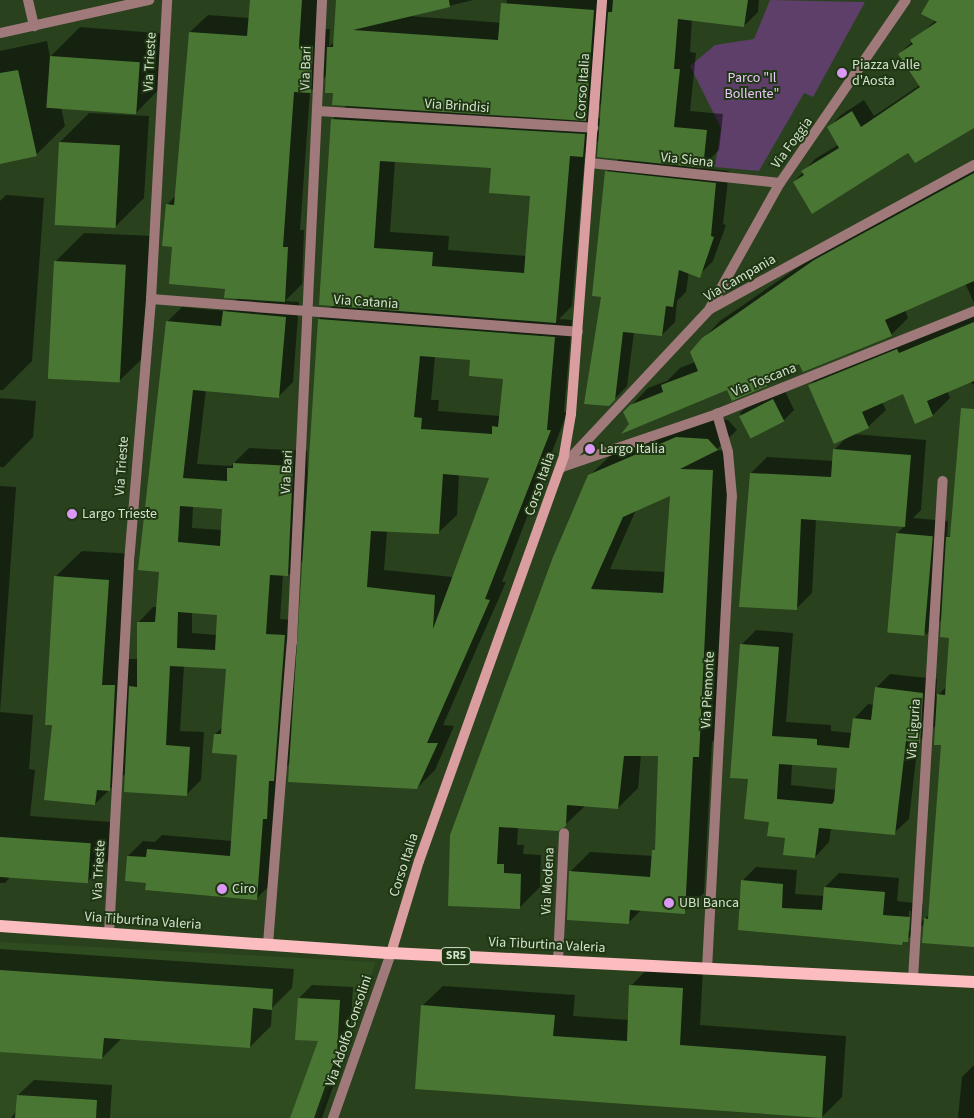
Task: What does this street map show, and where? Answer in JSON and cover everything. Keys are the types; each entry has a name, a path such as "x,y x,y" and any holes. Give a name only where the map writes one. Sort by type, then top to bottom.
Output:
{"main road":[{"name":"Via Tiburtina Valeria","path":"0,926 391,953 974,982"}],"street":[{"path":"28,0 34,26"},
{"path":"0,33 149,0"},
{"name":"Via Trieste","path":"109,934 129,552 151,299 167,0"},
{"name":"Via Bari","path":"268,944 292,642 309,311 322,0"},
{"name":"Corso Italia","path":"391,953 419,861 561,468 571,414 594,128 602,0"},
{"name":"Via Foggia","path":"710,309 780,183 906,0"},
{"name":"Via Brindisi","path":"318,111 594,128"},
{"name":"Via Siena","path":"590,164 780,183"},
{"name":"Via Campania","path":"561,468 710,309 974,165"},
{"name":"Via Catania","path":"151,299 578,332"},
{"name":"Via Toscana","path":"561,468 717,414 974,311"},
{"name":"Via Piemonte","path":"707,969 732,497 730,466 717,414"},
{"name":"Via Liguria","path":"913,979 943,481"},
{"name":"Via Modena","path":"558,961 564,833"},
{"name":"Via Adolfo Consolini","path":"333,1118 391,953"}],"shaded area":[{"path":"0,942 376,962 318,1118 0,1118"}],"green space":[{"name":"Parco \"Il Bollente\"","path":"770,0 865,2 813,97 804,93 759,171 715,167 721,128 690,66 715,45 754,39"}],"building":[{"path":"250,0 302,0 299,46 313,46 311,93 294,92 283,247 288,247 285,302 224,298 225,289 169,284 172,247 162,246 166,204 174,205 189,32 247,36"},
{"path":"336,0 449,0 450,7 353,30 498,40 501,3 594,10 586,121 332,105 333,93 325,93 327,47 333,47"},
{"path":"613,0 748,0 744,27 678,19 674,69 680,69 674,127 707,130 703,168 597,157 608,12 612,12"},
{"path":"929,0 974,0 974,128 915,163 908,153 812,214 793,182 804,175 801,171 839,148 827,127 852,111 861,127 920,87 898,54 913,44 910,40 937,22 921,14"},
{"path":"50,56 140,62 136,114 46,108"},
{"path":"18,70 37,156 0,164 0,73"},
{"path":"331,119 585,134 583,157 570,156 556,323 319,305","holes":["380,161 491,168 489,193 530,196 524,273 432,266 433,252 374,248"]},
{"path":"59,142 120,145 116,228 55,225"},
{"path":"605,171 716,183 711,236 714,237 700,278 679,270 673,307 666,306 662,336 623,332 615,400 609,406 584,404 601,297 592,296"},
{"path":"974,173 974,281 885,320 892,336 803,372 799,364 763,378 767,386 732,401 727,390 621,434 629,424 623,412 630,405 663,392 661,385 698,371 690,352 702,338 814,260"},
{"path":"54,261 126,265 120,383 48,379"},
{"path":"223,311 286,317 279,398 193,390 183,478 227,481 227,468 233,468 233,463 293,466 288,576 270,575 266,634 285,635 274,781 269,781 267,819 263,819 257,900 145,890 146,883 125,881 127,856 146,857 147,849 230,856 237,755 212,753 214,734 221,734 226,669 170,666 166,745 190,747 187,796 124,792 129,686 137,687 137,622 155,622 159,572 138,570 166,321 221,326","holes":["180,506 222,509 220,546 178,542","178,612 217,615 215,650 177,648"]},
{"path":"318,319 555,337 547,430 551,430 485,599 490,600 427,743 438,743 417,789 288,782","holes":["420,356 470,360 469,376 503,379 498,427 492,426 492,434 421,429 422,418 414,417","443,474 489,478 433,629 435,595 367,587 371,531 439,534"]},
{"path":"974,322 974,381 927,401 933,416 915,424 903,394 862,412 869,428 834,444 808,385 897,349 899,353"},
{"path":"773,399 784,421 750,439 739,416"},
{"path":"961,408 974,409 974,947 922,943 924,918 928,919 941,745 934,745 937,694 945,695 949,638 940,637 946,537 950,537"},
{"path":"676,437 708,439 718,450 680,469 713,470 699,757 693,757 685,914 630,910 629,924 567,920 569,871 650,877 652,850 655,850 658,756 624,756 618,809 567,805 566,826 558,831 499,827 497,864 504,864 504,873 521,874 520,909 448,906 450,835 553,557 588,475","holes":["670,496 663,593 591,589 623,517"]},
{"path":"833,449 911,455 905,527 801,519 797,610 739,607 750,473 831,477"},
{"path":"896,533 933,536 924,636 887,633"},
{"path":"54,576 109,580 102,685 115,685 110,791 97,790 95,805 44,800 52,725 45,725"},
{"path":"740,644 779,647 772,736 817,739 817,745 849,748 853,718 871,720 875,687 923,693 920,743 906,741 895,835 819,828 815,858 783,855 785,838 767,836 769,822 744,819 748,779 730,778","holes":["779,764 837,768 834,801 832,804 777,799"]},
{"path":"0,837 91,843 88,883 0,877"},
{"path":"741,880 783,884 782,908 822,910 824,887 885,892 883,915 910,917 908,942 903,942 902,945 738,930"},
{"path":"0,970 273,989 272,1010 253,1008 250,1048 104,1038 102,1059 0,1052"},
{"path":"629,985 683,988 680,1045 826,1056 822,1118 415,1089 421,1005 555,1015 553,1036 627,1041"},
{"path":"298,998 340,1000 337,1053 314,1118 290,1118 318,1041 295,1040"},
{"path":"17,1095 97,1100 96,1118 15,1118"}],"place":[{"name":"Piazza Valle d'Aosta","path":"842,73"},
{"name":"Largo Italia","path":"590,449"},
{"name":"Largo Trieste","path":"72,514"},
{"name":"Ciro","path":"222,889"},
{"name":"UBI Banca","path":"669,903"}]}
